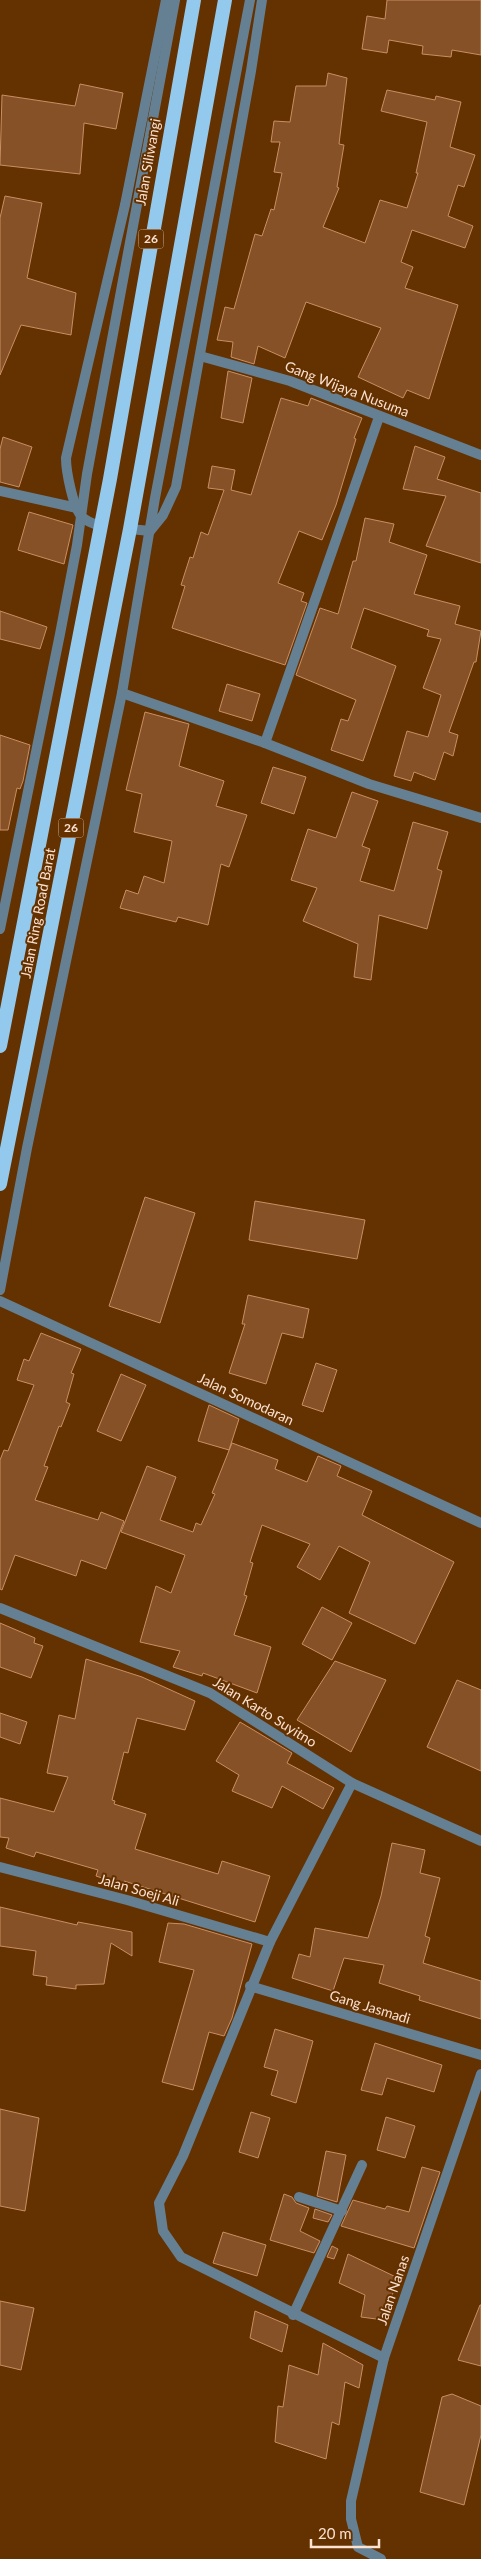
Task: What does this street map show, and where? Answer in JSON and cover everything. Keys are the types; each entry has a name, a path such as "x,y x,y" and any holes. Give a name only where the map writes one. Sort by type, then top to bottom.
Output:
{"highway":[{"name":"Jalan Siliwangi","path":"110,479 194,0"},
{"name":"Jalan Ring Road Barat","path":"0,1184 130,529 225,0"},
{"name":"Jalan Ring Road Barat","path":"0,1046 2,1021 110,479"}],"street":[{"path":"79,512 66,471 66,458 125,204 166,0"},
{"path":"0,929 60,634 79,512 174,0"},
{"path":"0,1290 27,1148 122,693 155,498 250,0"},
{"path":"150,531 163,515 176,487 251,71 262,0"},
{"name":"Gang Wijaya Nusuma","path":"200,356 290,381 481,455"},
{"path":"265,743 379,416"},
{"path":"0,491 79,512 100,526"},
{"path":"130,529 150,531"},
{"path":"122,693 265,743 369,784 481,818"},
{"name":"Jalan Somodaran","path":"0,1300 481,1522"},
{"name":"Jalan Karto Suyitno","path":"0,1608 210,1693 352,1783 481,1841"},
{"path":"352,1783 270,1942 250,1986 183,2156 160,2203 163,2231 181,2256 293,2314 384,2358"},
{"name":"Jalan Soeji Ali","path":"0,1867 127,1900 270,1942"},
{"name":"Gang Jasmadi","path":"250,1986 481,2054"},
{"name":"Jalan Nanas","path":"381,2559 358,2547 351,2519 353,2492 384,2358 481,2074"},
{"path":"293,2314 362,2165"},
{"path":"299,2197 342,2211"}],"building":[{"path":"387,0 481,0 481,55 452,50 451,57 422,54 423,46 389,40 387,53 362,49 367,16 385,19"},
{"path":"328,73 347,78 339,144 344,145 337,187 339,188 323,227 365,243 380,200 407,208 418,173 416,173 427,122 381,111 387,90 435,100 436,96 461,102 450,147 475,155 464,187 458,185 448,216 473,226 465,248 412,230 401,262 413,267 405,288 458,305 429,399 407,390 403,398 358,377 381,328 306,302 285,358 258,346 254,364 231,357 233,342 217,340 225,307 234,309 255,234 262,236 271,209 274,210 282,173 274,172 280,142 271,142 274,121 290,122 296,86 326,86"},
{"path":"80,84 123,93 116,129 84,123 80,174 0,165 2,95 75,106"},
{"path":"5,196 42,203 27,278 76,293 71,335 21,325 0,375 0,218"},
{"path":"228,371 252,378 243,423 221,418"},
{"path":"281,398 308,406 311,398 362,418 354,438 356,439 336,505 322,540 299,531 278,583 304,593 301,601 307,603 285,665 172,628 185,586 181,585 190,557 193,558 201,532 208,535 224,490 208,488 212,466 235,470 231,490 251,495"},
{"path":"3,437 32,447 19,487 0,482 0,449"},
{"path":"415,446 445,457 437,479 481,493 481,563 426,546 446,496 403,489"},
{"path":"29,512 73,525 64,564 18,550"},
{"path":"365,518 394,524 389,542 427,555 414,594 460,606 455,624 481,631 476,662 474,662 449,732 458,735 453,756 444,752 435,780 414,772 411,781 394,776 407,731 428,737 441,695 423,688 441,639 427,636 429,630 364,608 351,648 396,666 363,761 331,750 341,719 348,721 356,700 296,675 320,608 338,614 353,561 356,561"},
{"path":"0,611 47,627 40,649 0,639"},
{"path":"227,684 260,694 252,721 219,711"},
{"path":"145,712 189,724 179,766 224,781 216,806 247,815 229,867 221,864 208,925 178,917 176,922 120,908 126,890 138,894 144,876 164,883 172,841 134,832 142,794 126,790"},
{"path":"0,735 30,745 23,781 20,789 17,788 8,830 0,830"},
{"path":"273,767 306,777 294,814 261,803"},
{"path":"352,792 378,801 362,846 370,849 360,881 394,891 413,822 448,832 437,869 442,871 427,929 379,915 371,980 354,977 358,944 303,921 317,888 291,880 308,829 336,838"},
{"path":"145,1197 195,1213 160,1323 109,1306"},
{"path":"255,1201 365,1220 357,1259 249,1240"},
{"path":"248,1295 309,1309 303,1338 282,1333 266,1384 229,1373 245,1324 242,1324"},
{"path":"41,1333 81,1349 71,1373 74,1374 66,1402 70,1404 61,1427 59,1426 44,1466 48,1467 35,1500 98,1520 101,1512 124,1521 106,1569 81,1560 76,1576 15,1555 2,1590 0,1589 0,1460 4,1450 8,1451 34,1385 17,1380 24,1359 29,1361"},
{"path":"316,1363 337,1370 323,1412 302,1405"},
{"path":"121,1374 146,1385 121,1441 97,1431"},
{"path":"209,1405 239,1419 229,1450 198,1441"},
{"path":"232,1443 278,1460 275,1469 307,1482 318,1456 341,1466 337,1476 372,1491 362,1515 454,1562 415,1644 349,1613 370,1562 339,1546 320,1580 297,1567 310,1544 262,1525 250,1562 253,1563 244,1595 247,1596 234,1635 271,1647 257,1693 203,1673 202,1676 173,1667 180,1651 140,1642 156,1586 171,1593 185,1555 121,1532 147,1466 176,1477 160,1520 193,1532 196,1523 201,1525 215,1494 212,1493"},
{"path":"322,1607 352,1623 332,1660 302,1644"},
{"path":"0,1623 35,1638 34,1643 43,1646 31,1678 0,1667"},
{"path":"86,1659 142,1677 195,1701 185,1730 137,1718 128,1753 124,1752 112,1800 115,1801 114,1804 146,1814 135,1849 218,1874 222,1861 270,1876 255,1922 124,1881 123,1885 96,1876 98,1870 36,1852 34,1857 6,1848 9,1838 0,1837 0,1798 54,1812 68,1777 47,1773 59,1715 75,1719"},
{"path":"335,1661 386,1680 351,1752 297,1720"},
{"path":"457,1680 481,1690 481,1771 427,1747"},
{"path":"0,1713 27,1722 20,1744 0,1737"},
{"path":"240,1722 292,1753 287,1763 334,1788 323,1809 282,1786 272,1808 232,1791 239,1775 216,1761"},
{"path":"392,1843 425,1850 420,1873 440,1878 425,1936 430,1938 423,1963 481,1981 481,2019 419,2000 420,1996 379,1983 384,1965 344,1958 333,1991 292,1978 299,1954 310,1957 315,1928 368,1938 381,1896"},
{"path":"0,1907 77,1925 78,1922 132,1932 132,1956 111,1943 104,1984 76,1985 76,1989 46,1985 47,1977 33,1975 36,1951 0,1946"},
{"path":"168,1923 184,1924 252,1944 232,2018 224,2036 209,2032 193,2090 162,2082 194,1970 159,1962"},
{"path":"275,2029 313,2041 296,2103 271,2095 278,2071 264,2067"},
{"path":"375,2043 442,2065 434,2092 387,2078 382,2095 361,2090"},
{"path":"0,2109 39,2118 25,2211 0,2206"},
{"path":"251,2112 270,2118 258,2158 239,2152"},
{"path":"386,2117 415,2126 405,2158 377,2150"},
{"path":"326,2151 346,2155 337,2202 317,2196"},
{"path":"422,2167 440,2172 414,2248 341,2226 353,2200 385,2209 387,2206 409,2212"},
{"path":"284,2194 292,2197 296,2203 309,2208 300,2231 320,2241 314,2253 270,2240"},
{"path":"315,2209 332,2215 328,2222 313,2218"},
{"path":"223,2232 266,2245 257,2276 213,2263"},
{"path":"332,2246 338,2249 334,2259 327,2257"},
{"path":"348,2254 398,2278 384,2320 361,2317 365,2295 339,2283"},
{"path":"0,2301 34,2308 21,2370 0,2365"},
{"path":"481,2305 481,2366 458,2360"},
{"path":"255,2311 288,2325 282,2352 250,2338"},
{"path":"323,2343 363,2365 359,2388 345,2382 339,2425 332,2422 326,2459 275,2442 278,2406 283,2407 289,2365 318,2375"},
{"path":"452,2394 481,2406 481,2435 464,2505 420,2492 442,2397"}]}
